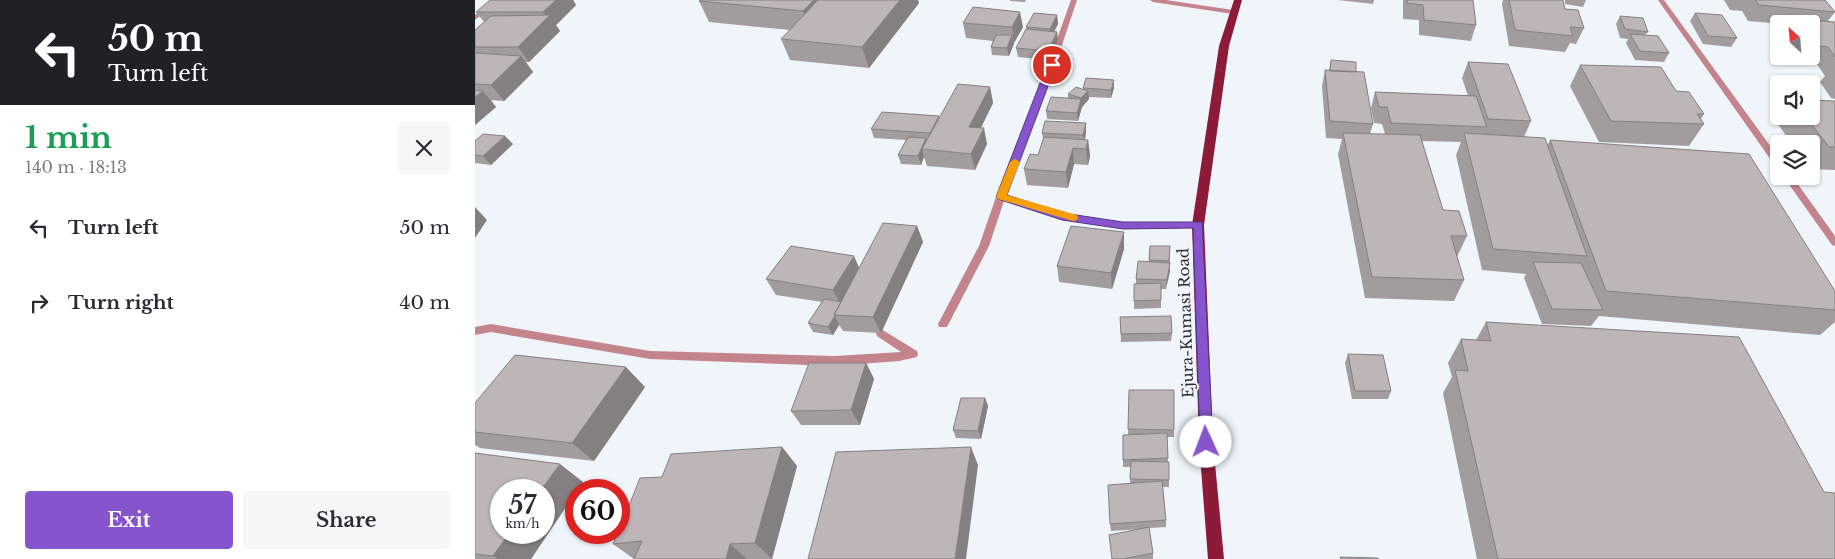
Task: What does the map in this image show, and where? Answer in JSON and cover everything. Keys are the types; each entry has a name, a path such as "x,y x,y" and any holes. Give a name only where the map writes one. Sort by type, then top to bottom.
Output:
{"main road":[{"name":"Ejura-Kumasi Road","path":"1216,559 1206,442 1198,225 1224,46 1238,0"}],"street":[{"path":"475,18 497,0"},
{"path":"943,324 984,246 1046,81 1074,0"},
{"path":"1153,0 1233,12"},
{"path":"1661,0 1770,152"},
{"path":"1793,185 1835,243"},
{"path":"1001,197 1062,216 1123,226 1198,225"},
{"path":"475,331 491,328 650,355 835,361 899,357 913,354 881,333"}],"building":[{"path":"490,0 556,0 543,12 476,12"},
{"path":"700,0 814,0 803,11"},
{"path":"818,0 900,0 862,47 781,39"},
{"path":"1407,0 1473,0 1476,25 1424,20 1423,5 1407,3"},
{"path":"1509,0 1563,0 1565,9 1578,10 1584,28 1570,27 1573,36 1515,30"},
{"path":"1755,0 1825,0 1835,12 1759,5"},
{"path":"973,7 1020,12 1012,27 963,23"},
{"path":"1034,13 1057,15 1050,29 1026,27"},
{"path":"1695,13 1722,15 1737,38 1708,36"},
{"path":"550,15 518,47 475,47 475,30 491,16"},
{"path":"1620,16 1643,18 1648,32 1625,29"},
{"path":"1820,21 1835,22 1835,57 1828,47 1820,46"},
{"path":"1026,29 1057,32 1048,51 1016,48"},
{"path":"1630,34 1658,36 1669,53 1640,51"},
{"path":"996,35 1012,35 1007,48 991,47"},
{"path":"475,53 521,56 491,85 475,84"},
{"path":"1331,60 1356,62 1356,72 1330,71"},
{"path":"1468,62 1508,64 1531,121 1488,119"},
{"path":"1580,65 1661,67 1676,91 1689,92 1704,114 1697,114 1704,124 1611,121"},
{"path":"1325,70 1364,72 1373,124 1330,121"},
{"path":"1086,78 1114,80 1111,90 1083,88"},
{"path":"958,84 990,87 969,127 984,128 971,154 922,149"},
{"path":"1076,87 1088,91 1081,98 1068,94"},
{"path":"475,90 483,91 475,97"},
{"path":"1375,92 1476,96 1487,127 1391,123 1387,107 1379,107"},
{"path":"1051,97 1081,99 1077,113 1046,111"},
{"path":"1820,100 1835,101 1835,147 1829,147 1812,125 1820,125"},
{"path":"882,112 939,116 930,133 871,129"},
{"path":"1045,121 1086,123 1083,135 1042,133"},
{"path":"1343,133 1420,135 1443,210 1459,211 1467,236 1451,236 1464,280 1372,277"},
{"path":"1464,133 1545,138 1587,256 1493,249"},
{"path":"483,134 505,136 483,156 475,155 475,141"},
{"path":"908,137 926,138 918,156 898,155"},
{"path":"1044,137 1088,140 1086,149 1073,148 1066,172 1024,169 1030,154 1038,155"},
{"path":"1550,140 1749,154 1835,291 1835,310 1606,291"},
{"path":"883,223 917,226 873,317 834,315"},
{"path":"1071,226 1124,232 1111,273 1057,266"},
{"path":"791,246 854,256 833,290 766,279"},
{"path":"1150,246 1170,246 1169,261 1149,260"},
{"path":"1138,261 1170,263 1167,280 1136,279"},
{"path":"1533,262 1581,263 1603,310 1552,309"},
{"path":"1161,283 1161,300 1134,301 1134,284"},
{"path":"824,299 841,302 828,327 808,323"},
{"path":"1171,316 1172,333 1121,334 1120,317"},
{"path":"1486,322 1739,337 1824,492 1835,493 1835,559 1498,559 1455,370 1468,371 1461,339 1491,341"},
{"path":"1348,354 1383,355 1391,391 1355,391"},
{"path":"515,355 626,367 572,443 475,432 475,403"},
{"path":"809,363 866,363 851,410 791,411"},
{"path":"1129,390 1174,390 1174,430 1128,429"},
{"path":"961,398 985,398 978,431 953,430"},
{"path":"1167,433 1168,458 1123,460 1123,435"},
{"path":"782,447 755,543 730,544 726,559 634,559 642,541 630,542 630,504 640,478 662,477 671,454"},
{"path":"971,447 955,559 808,559 836,452"},
{"path":"475,453 560,464 549,479 490,479 490,544 502,544 493,556 475,554"},
{"path":"1131,461 1169,462 1169,480 1130,479"},
{"path":"1162,481 1166,520 1110,524 1108,485"},
{"path":"1149,527 1153,553 1123,559 1112,559 1109,535"},
{"path":"1340,557 1378,558 1378,559 1341,559"}],"slow traffic":[{"path":"1015,162 1001,197 1073,218"}],"route":[{"path":"1052,65 1001,197 1062,216 1123,226 1198,225 1206,442"}]}
